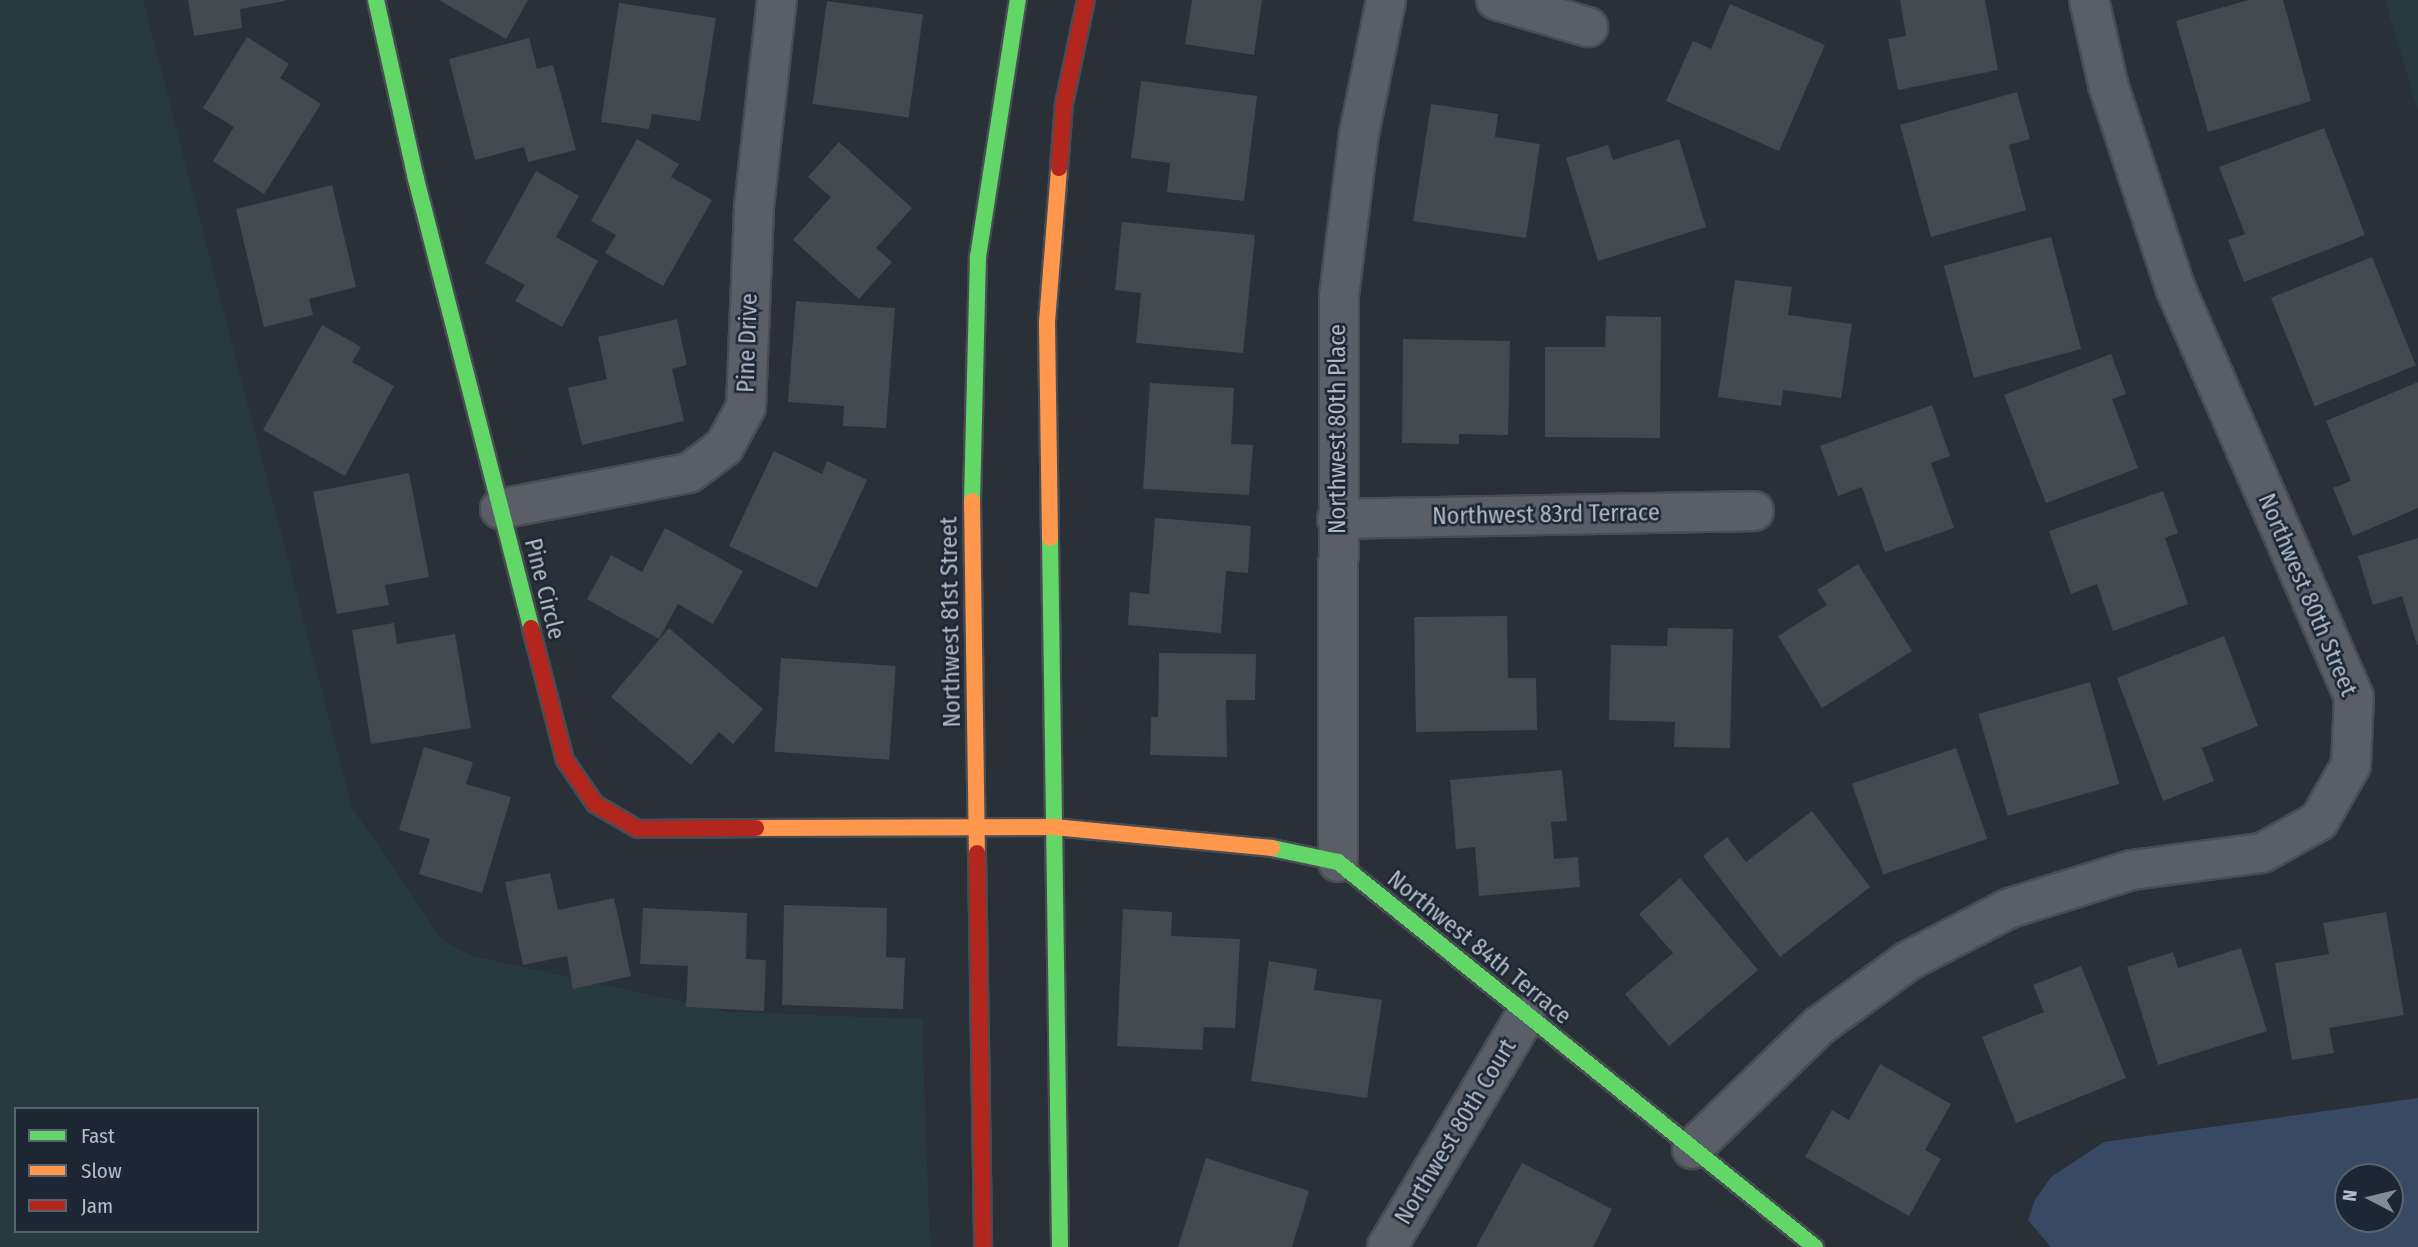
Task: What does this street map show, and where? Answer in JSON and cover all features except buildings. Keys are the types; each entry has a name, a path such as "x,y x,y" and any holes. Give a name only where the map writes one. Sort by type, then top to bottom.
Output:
{"street":[{"name":"Pine Circle","path":"376,0 500,509 565,760 596,804 638,829 1054,827"},
{"name":"Pine Drive","path":"500,509 688,473 724,447 746,407 754,207 777,0"},
{"name":"Northwest 81st Street","path":"983,1247 972,476 978,257 1018,0"},
{"path":"1060,1247 1047,322 1065,104 1086,0"},
{"name":"Northwest 80th Place","path":"1338,862 1339,296 1359,134 1386,0"},
{"path":"1496,0 1588,27"},
{"name":"Northwest 80th Street","path":"1692,1149 1819,1027 1908,961 2010,908 2132,870 2262,853 2319,821 2351,765 2354,697 2175,287 2108,84 2089,0"},
{"name":"Northwest 83rd Terrace","path":"1337,519 1754,511"},
{"name":"Northwest 84th Terrace","path":"1054,827 1261,846 1338,862 1525,1016 1815,1247"},
{"name":"Northwest 80th Court","path":"1387,1247 1525,1016"}],"green space":[{"path":"0,0 143,0 352,808 443,941 472,956 729,1012 922,1019 930,1247 0,1247"},
{"path":"2385,0 2418,0 2418,111"}],"water":[{"path":"2418,1098 2418,1247 2051,1247 2028,1220 2035,1200 2051,1177 2104,1142"}],"traffic: fast":[{"path":"376,0 416,179 531,628"},
{"path":"972,501 978,257 1018,0"},
{"path":"1050,538 1060,1247"},
{"path":"1272,848 1338,862 1815,1247"}],"traffic: slow":[{"path":"1050,538 1047,322 1059,168"},
{"path":"972,501 977,853"},
{"path":"756,828 1054,827 1272,848"}],"traffic: jam":[{"path":"1059,168 1064,104 1086,0"},
{"path":"531,628 565,760 595,804 638,829 756,828"},
{"path":"977,853 983,1247"}]}
